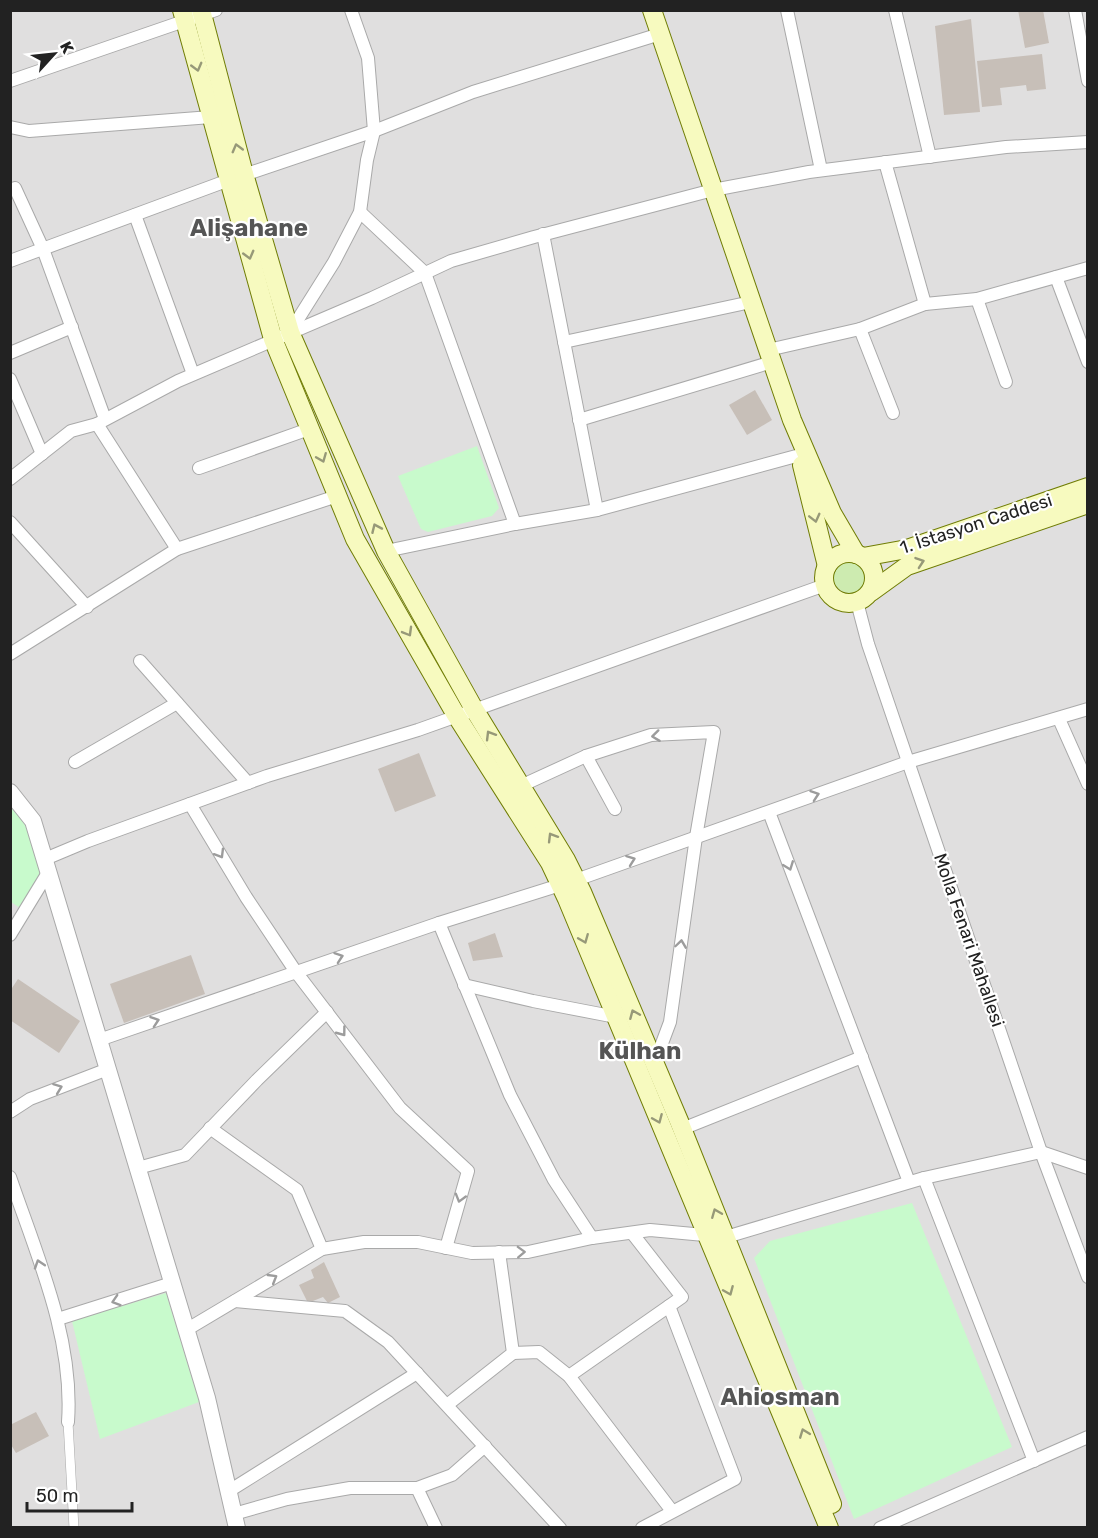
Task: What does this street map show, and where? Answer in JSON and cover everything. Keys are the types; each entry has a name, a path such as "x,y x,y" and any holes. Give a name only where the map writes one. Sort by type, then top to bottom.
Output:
{"main road":[{"path":"652,10 792,420 832,513 860,555 869,562 875,577 864,597 849,603 834,598 825,585 827,566 831,560 843,553 860,555"},
{"path":"206,12 236,177 273,339 355,538 456,715 513,789"},
{"path":"183,16 211,117 236,177 290,332 386,551 474,709 550,863 568,883 655,1062 838,1520 837,1527"},
{"path":"792,420 827,566"},
{"name":"1. İstasyon Caddesi","path":"860,555 907,549 1088,487"},
{"name":"1. İstasyon Caddesi","path":"864,597 907,566 1088,504"},
{"path":"568,883 616,1017 829,1527"}],"street":[{"path":"290,332 334,262 360,212 367,160 374,131 368,58 351,10"},
{"path":"787,10 821,170"},
{"path":"895,10 930,157"},
{"path":"1075,10 1083,31 1088,81"},
{"path":"10,81 183,16 206,12"},
{"path":"10,261 236,177 374,131 473,92 660,34"},
{"path":"10,127 29,131 211,117"},
{"path":"10,479 71,431 101,422 194,374 451,261 543,234 713,190 821,170 1006,147 1088,142"},
{"path":"885,162 925,304"},
{"path":"15,188 43,249 72,327 101,422 177,549"},
{"path":"360,212 425,273 515,524"},
{"path":"135,214 194,374"},
{"path":"543,234 597,510"},
{"path":"579,420 770,356 860,329 925,304 977,298 1088,268"},
{"path":"1056,277 1088,362"},
{"path":"977,298 1006,382"},
{"path":"564,342 751,302"},
{"path":"10,353 72,327"},
{"path":"860,329 892,413"},
{"path":"10,379 42,454"},
{"path":"199,468 309,429"},
{"path":"386,551 515,524 597,510 800,455"},
{"path":"10,654 177,549 337,496"},
{"path":"10,522 87,607"},
{"path":"10,935 47,866 88,841 248,783 418,730 825,585"},
{"name":"Molla Fenari Mahallesi","path":"864,597 868,644 1041,1152 1088,1277"},
{"path":"140,661 248,783"},
{"path":"75,762 177,703"},
{"path":"99,1040 439,923 568,883 908,762 1088,709"},
{"path":"1059,719 1088,784"},
{"path":"513,789 586,756 651,735 714,732 696,837 670,1022 655,1062"},
{"path":"586,756 615,809"},
{"path":"10,792 33,821 47,866 207,1398 236,1521 287,1499 350,1488 417,1488 452,1475 485,1446"},
{"path":"190,804 246,897 296,972 400,1108 468,1171 446,1248"},
{"path":"769,812 909,1182"},
{"path":"439,923 510,1095 554,1180 592,1238"},
{"path":"464,985 616,1017"},
{"path":"138,1168 185,1155 256,1080 327,1012"},
{"path":"682,1129 862,1057"},
{"path":"10,1112 30,1099 108,1069"},
{"path":"210,1128 297,1190 322,1249"},
{"path":"186,1330 322,1249 364,1242 418,1242 472,1253 528,1252 592,1238 650,1230 726,1237 909,1182 1041,1152 1088,1167"},
{"path":"10,1177 58,1319 70,1395 68,1422 74,1527"},
{"path":"924,1178 1034,1461"},
{"path":"569,1376 682,1297 632,1233"},
{"path":"499,1252 513,1353"},
{"path":"58,1319 172,1283"},
{"path":"235,1301 345,1311 388,1342 560,1527"},
{"path":"642,1527 735,1479 669,1306"},
{"path":"447,1405 513,1353 538,1352 569,1376 672,1511"},
{"path":"229,1491 417,1373"},
{"path":"880,1527 1088,1437"},
{"path":"417,1488 436,1527"}],"shaded area":[{"path":"11,11 1087,11 1087,1527 11,1527"}],"green space":[{"path":"477,446 499,508 492,516 428,532 421,529 398,476"},
{"path":"850,559 862,564 867,576 862,588 850,593 838,588 833,576 838,564"},
{"path":"10,800 30,823 44,870 20,908 11,902"},
{"path":"912,1203 1012,1447 854,1519 754,1258 770,1241"},
{"path":"166,1293 199,1402 100,1439 72,1321"}],"building":[{"path":"1018,10 1043,10 1049,43 1025,48"},
{"path":"971,19 980,112 944,115 935,26"},
{"path":"1042,54 1046,89 1027,91 1026,85 1000,88 1002,105 982,107 977,61"},
{"path":"755,390 772,420 747,435 729,405"},
{"path":"419,753 436,796 395,812 378,769"},
{"path":"495,933 503,957 473,961 468,943"},
{"path":"191,955 205,994 124,1023 110,984"},
{"path":"18,979 80,1021 59,1053 10,1020 10,991"},
{"path":"324,1262 340,1297 328,1303 323,1297 308,1303 299,1285 314,1278 311,1270"},
{"path":"36,1412 49,1436 16,1453 10,1443 10,1425"}],"district":[{"name":"Alişahane","path":"249,228"},
{"name":"Külhan","path":"640,1051"},
{"name":"Ahiosman","path":"780,1397"}]}
